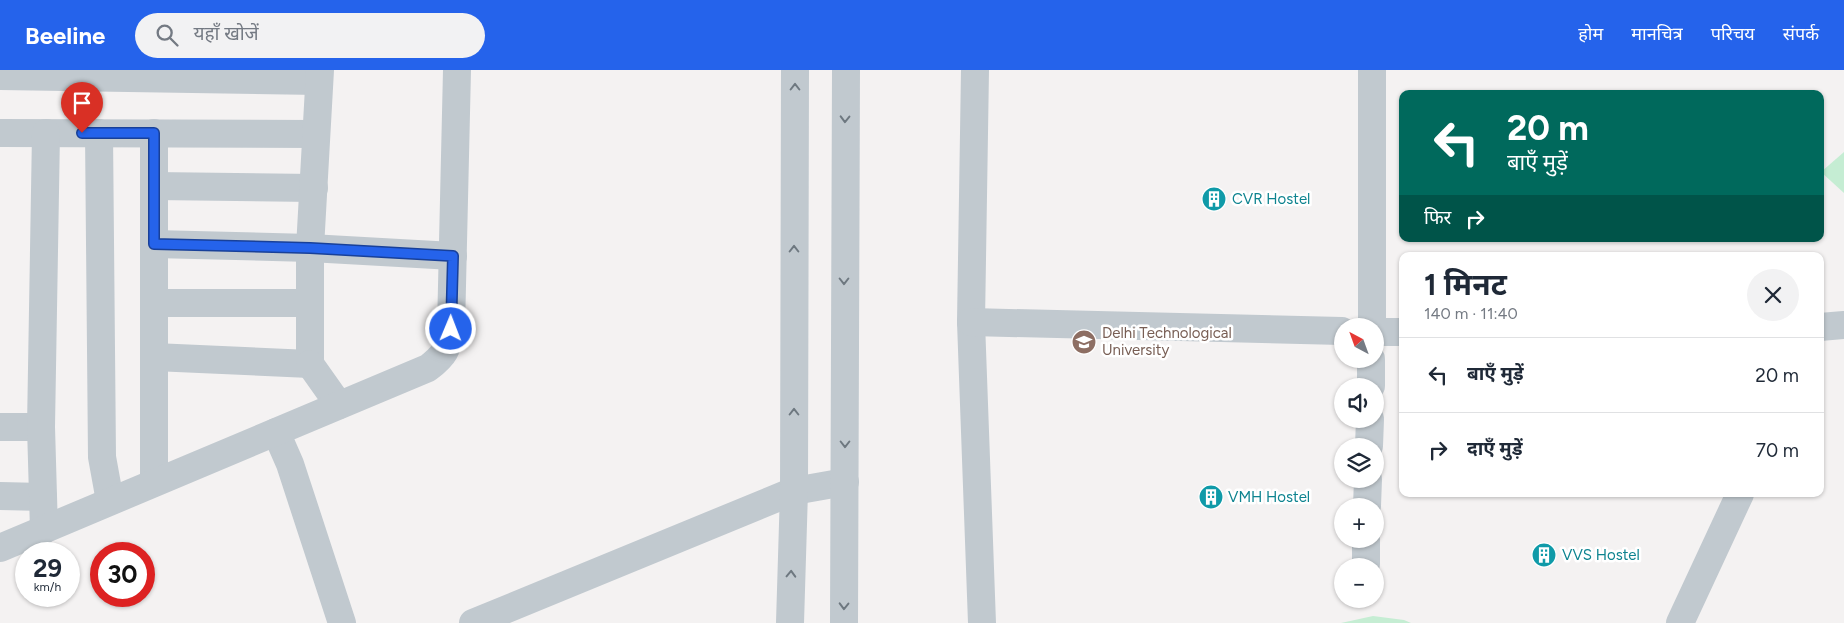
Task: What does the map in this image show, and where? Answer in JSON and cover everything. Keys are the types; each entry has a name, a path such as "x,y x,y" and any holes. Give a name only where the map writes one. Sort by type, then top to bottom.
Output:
{"street":[{"path":"0,70 0,76 320,76 310,248 310,364 339,405"},
{"path":"0,548 428,368 447,350 451,329 457,70"},
{"path":"790,623 794,491 795,70"},
{"path":"844,623 844,199 846,70"},
{"path":"975,70 971,322 982,623"},
{"path":"1372,70 1372,318"},
{"path":"0,133 316,134"},
{"path":"44,530 41,427 46,133"},
{"path":"99,133 102,457 110,501"},
{"path":"154,133 154,482"},
{"path":"154,186 314,188"},
{"path":"154,244 310,248 453,256"},
{"path":"154,303 309,303"},
{"path":"971,322 1334,331"},
{"path":"1824,327 1844,325"},
{"path":"1384,332 1399,332"},
{"path":"154,356 310,364"},
{"path":"0,427 41,427"},
{"path":"276,432 290,464 342,623"},
{"path":"473,623 794,491 845,482"},
{"path":"0,496 43,497"},
{"path":"1680,623 1739,497"}],"green space":[{"path":"1844,152 1844,193 1824,175 1824,169"},
{"path":"1373,616 1404,620 1411,623 1341,623"}],"place":[{"name":"CVR Hostel","path":"1214,199"},
{"name":"Delhi Technological University","path":"1084,342"},
{"name":"VMH Hostel","path":"1211,497"},
{"name":"VVS Hostel","path":"1544,555"}],"route":[{"path":"82,133 154,133 154,244 310,248 453,256 451,329"}]}
